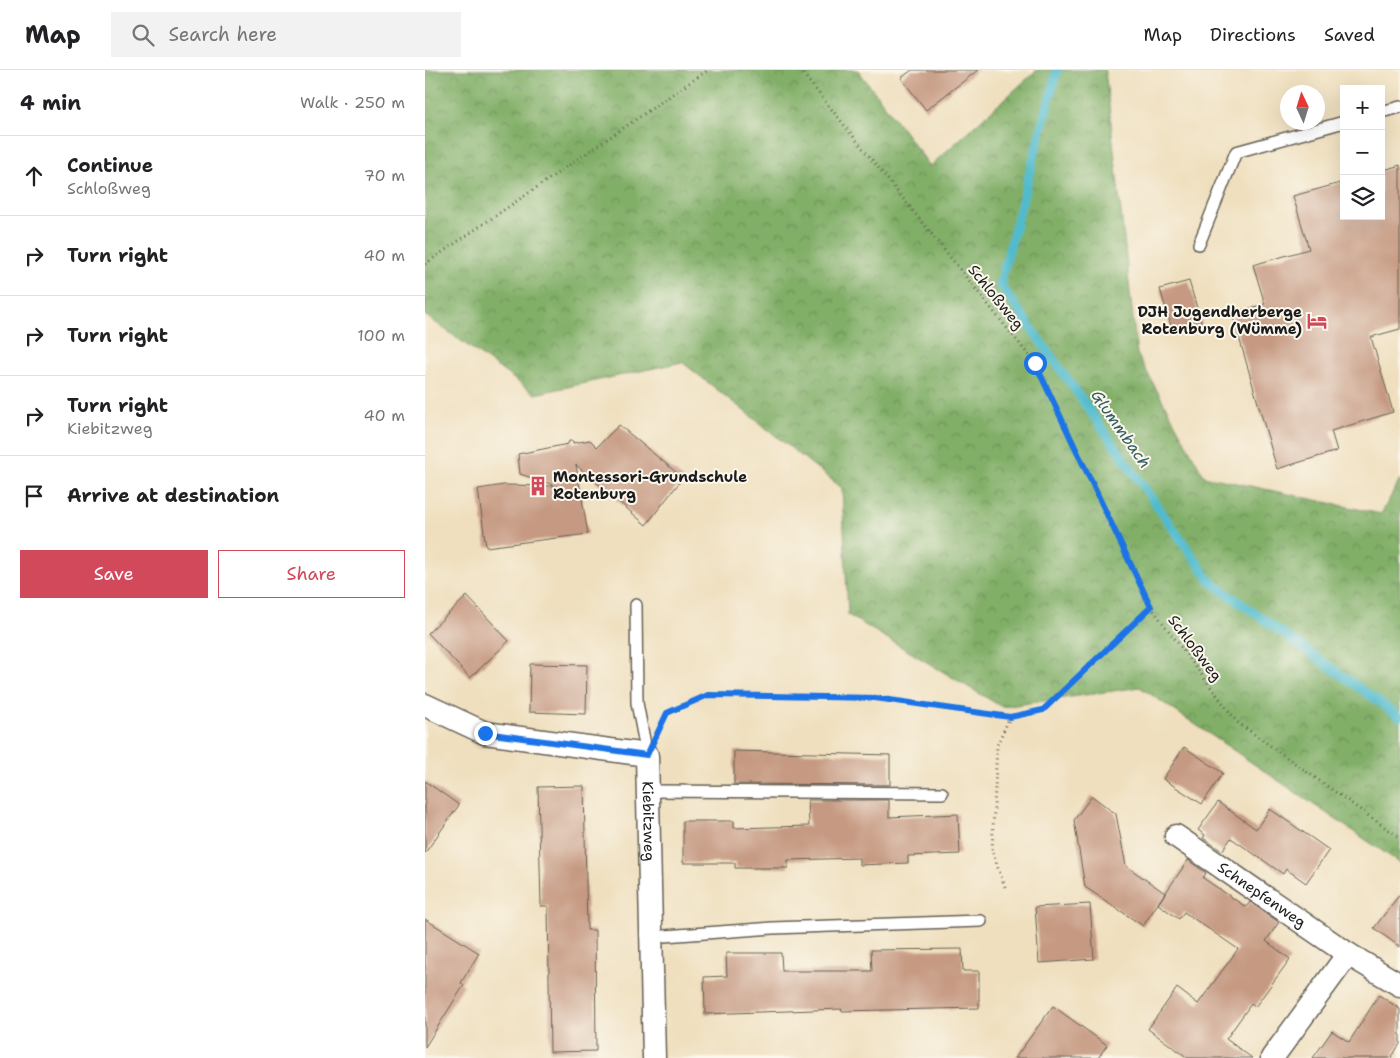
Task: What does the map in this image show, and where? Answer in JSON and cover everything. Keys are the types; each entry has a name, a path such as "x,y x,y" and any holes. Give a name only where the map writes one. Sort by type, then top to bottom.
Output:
{"street":[{"path":"425,705 485,733 647,755"},
{"name":"Kiebitzweg","path":"647,755 654,1058"},
{"name":"Schnepfenweg","path":"1176,836 1348,954 1400,985"},
{"path":"1272,1058 1348,954"}],"lane":[{"path":"1385,111 1400,107"},
{"path":"1199,244 1236,152 1340,123"},
{"path":"636,605 637,703 647,755"},
{"path":"648,791 942,793"},
{"path":"651,937 772,928 981,921"}],"path":[{"path":"425,264 708,70"},
{"name":"Schloßweg","path":"800,70 1035,363 1151,607 1237,722 1400,838"},
{"path":"647,755 667,713 708,695 875,698 1010,717 1043,710 1151,607"},
{"path":"1005,887 992,851 997,745 1010,717"}],"green space":[{"path":"425,70 858,70 930,166 1037,70 1105,70 1137,354 1204,476 1381,514 1400,480 1400,863 1140,687 1002,707 848,615 842,488 682,362 535,394 425,315"}],"building":[{"path":"912,70 978,70 926,110 901,78"},
{"name":"DJH Jugendherberge Rotenburg (Wümme)","path":"1400,165 1400,329 1371,337 1393,412 1331,431 1337,451 1277,469 1232,313 1265,304 1253,265 1309,249 1293,196 1340,183 1340,220 1385,220 1385,170"},
{"path":"1189,281 1202,325 1173,333 1160,289"},
{"name":"Montessori-Grundschule Rotenburg","path":"619,425 683,478 646,525 576,465 588,534 486,547 478,489 504,485 557,486 520,474 518,454 568,444 569,441 573,441 573,443 590,440 597,447"},
{"path":"467,596 509,641 470,678 428,633"},
{"path":"530,664 587,665 586,714 529,712"},
{"path":"1184,747 1223,773 1202,804 1163,779"},
{"path":"734,751 890,755 890,785 734,784"},
{"path":"425,781 459,805 425,853"},
{"path":"584,786 587,930 595,930 596,1051 550,1052 548,906 541,906 538,787"},
{"path":"1092,796 1116,814 1126,866 1165,893 1143,926 1085,887 1074,820"},
{"path":"808,800 889,800 889,817 958,814 960,854 908,856 908,863 859,865 859,858 788,860 788,868 735,868 735,863 683,863 683,821 734,821 734,828 809,826"},
{"path":"1218,802 1256,829 1270,809 1329,850 1306,883 1286,869 1283,874 1231,838 1222,851 1203,838 1205,835 1198,830"},
{"path":"1188,860 1206,873 1203,878 1246,907 1250,902 1279,922 1266,941 1290,959 1255,1007 1251,1004 1226,1039 1252,1058 1188,1058 1148,1029 1177,988 1198,1004 1238,949 1184,912 1179,919 1158,904"},
{"path":"1400,894 1400,947 1374,928"},
{"path":"1090,904 1094,959 1039,963 1035,907"},
{"path":"425,919 479,953 461,983 464,985 425,1047"},
{"path":"962,949 963,971 979,971 979,1008 841,1011 842,1009 705,1014 704,977 727,976 726,953 781,953 782,971 872,971 871,950"},
{"path":"1379,995 1400,1009 1400,1044 1391,1058 1313,1058 1332,1031 1349,1042"},
{"path":"1053,1006 1107,1045 1098,1058 1015,1058"}],"waterway":[{"name":"Glummbach","path":"1057,70 1000,284 1211,582 1400,717"}],"place":[{"name":"DJH Jugendherberge Rotenburg (Wümme)","path":"1317,321"},
{"name":"Montessori-Grundschule Rotenburg","path":"538,486"}],"route":[{"path":"485,733 647,755 667,713 708,695 875,698 1010,717 1043,710 1151,607 1035,363"}]}
